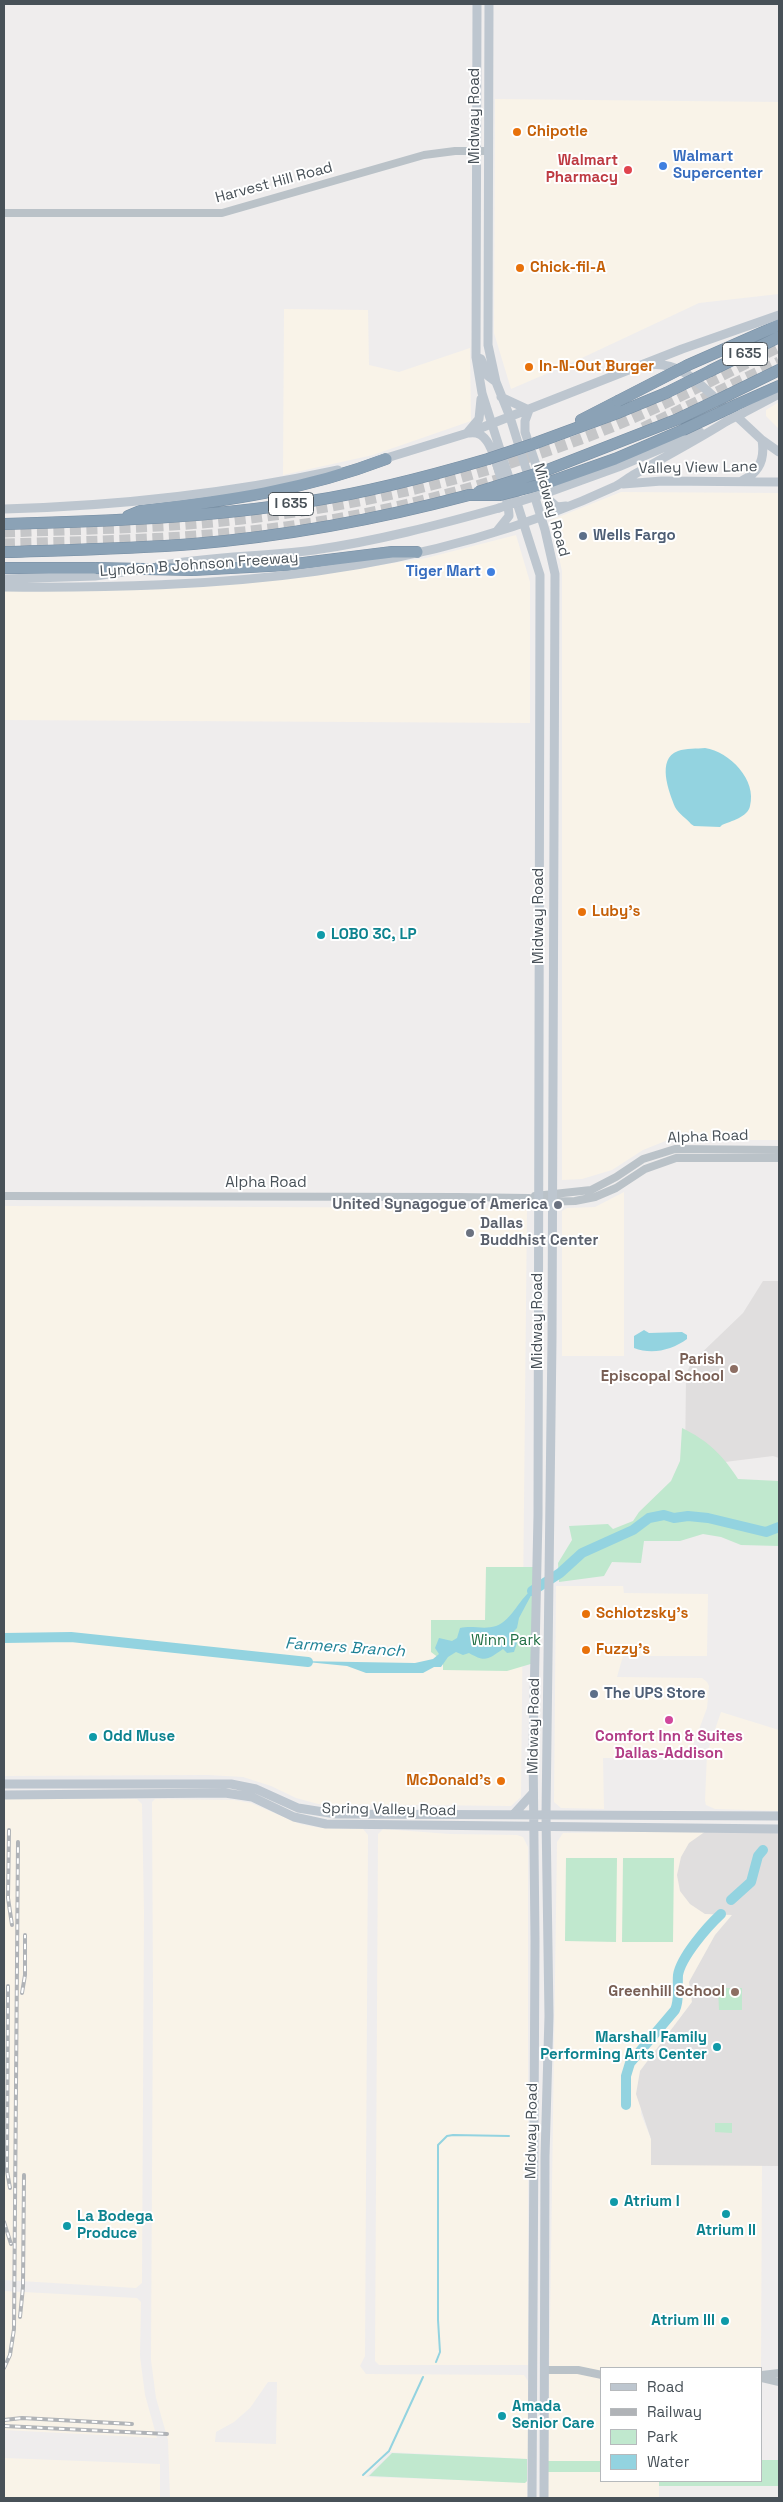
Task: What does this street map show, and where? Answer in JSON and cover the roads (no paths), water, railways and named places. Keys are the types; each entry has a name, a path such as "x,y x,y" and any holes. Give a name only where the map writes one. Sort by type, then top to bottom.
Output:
{"highway":[{"path":"556,436 578,421 688,366 779,325"},
{"name":"I 635","path":"4,524 120,520 208,514 311,501 459,467 556,436 666,393 779,337"},
{"name":"Lyndon B Johnson Freeway","path":"4,552 144,547 243,539 379,517 469,494 546,482 611,447 680,425 728,395 778,372"},
{"path":"680,425 735,413 779,386"},
{"path":"120,520 140,511 231,500 302,486 341,476 386,459"},
{"path":"4,568 193,570 288,565 392,552 417,552"}],"main road":[{"name":"Midway Road","path":"477,4 476,357 481,388 540,574 537,1570 533,1793 535,1941 532,2494"},
{"name":"Midway Road","path":"489,4 488,340 496,382 510,417 541,518 554,574 552,1339 546,1816 549,2016 545,2226 544,2494"},
{"path":"475,228 488,228"},
{"path":"475,286 487,287"},
{"path":"4,509 102,504 194,496 279,483 386,459 468,433 682,349 779,315"},
{"path":"476,357 481,359 488,376 496,382"},
{"path":"4,579 95,576 176,563 316,550 421,529 500,508 546,482 618,467 735,413 678,367 664,364 641,366"},
{"path":"468,433 481,414 481,388"},
{"name":"Lyndon B Johnson Freeway","path":"4,587 156,586 258,580 394,560 417,552 495,533 541,518 618,485 735,413 779,394"},
{"path":"501,397 529,410"},
{"path":"529,410 525,422 525,432 547,498 557,506 569,506"},
{"name":"Valley View Lane","path":"735,413 762,440 779,452"},
{"path":"468,433 480,435 488,443 508,503 509,516 495,533"},
{"path":"740,481 750,477 760,465 764,450 762,440"},
{"path":"779,474 779,482"},
{"name":"Valley View Lane","path":"618,485 646,481 779,482"},
{"path":"540,612 554,612"},
{"path":"540,710 554,710"},
{"path":"538,1339 552,1339"},
{"path":"535,1674 548,1674"},
{"path":"52,1794 53,1783"},
{"name":"Spring Valley Road","path":"4,1784 231,1784 256,1789 298,1808 334,1814 779,1816"},
{"name":"Spring Valley Road","path":"4,1795 225,1793 252,1797 294,1817 326,1824 779,1829"},
{"path":"513,1815 533,1793"},
{"path":"533,2226 545,2226"},
{"path":"532,2494 544,2494"}],"street":[{"name":"Harvest Hill Road","path":"4,213 222,213 417,157 440,152 488,150"},
{"name":"Alpha Road","path":"552,1198 591,1190 616,1177 643,1159 675,1149 779,1150"},
{"path":"675,1149 676,1158"},
{"name":"Alpha Road","path":"4,1196 595,1197 616,1188 645,1169 676,1158 779,1158"},
{"path":"544,2370 575,2370 600,2375"},
{"path":"763,2377 779,2373"},
{"path":"763,2377 779,2382"}],"water":[{"path":"705,748 724,755 740,769 745,777 751,796 749,810 743,816 720,827 694,826 691,824 675,807 666,776 667,761 671,755 681,750"},
{"path":"644,1330 649,1333 682,1332 687,1335 687,1339 668,1349 648,1351 634,1348 634,1336"},
{"path":"535,1588 513,1634 517,1643 514,1652 507,1653 503,1649 483,1659 469,1653 463,1655 456,1652 448,1657 441,1667 434,1667 423,1673 366,1673 347,1666 297,1661 415,1663 433,1659 439,1654 435,1648 439,1638 452,1641 457,1638 460,1628 491,1627 502,1623 512,1614 529,1592"}],"waterway":[{"name":"Farmers Branch","path":"532,1591 560,1573 582,1553 633,1530 649,1518 664,1515 674,1518 688,1516 708,1518 766,1532 779,1527"},
{"name":"Farmers Branch","path":"4,1638 71,1637 308,1662"},
{"path":"731,1900 751,1882 758,1856 763,1850"},
{"path":"626,2105 626,2076 630,2063 675,2010 680,1968 695,1943 721,1914"},
{"path":"436,2362 440,2352 438,2320 438,2145 447,2136 453,2135 509,2136"},
{"path":"363,2475 389,2451 423,2377"}],"tunnel":[{"path":"4,532 153,526 242,519 328,507 414,489 499,467 581,439 681,396 779,347"},
{"path":"643,428 779,362"},
{"path":"4,544 201,536 279,528 391,508 510,476"}],"railway":[{"path":"9,1830 8,1898 12,1925"},
{"path":"4,2368 10,2355 14,2329 18,1842"},
{"path":"22,1993 25,1975 25,1935"},
{"path":"8,1986 7,2171 10,2188"},
{"path":"20,2317 23,2287 24,2175"},
{"path":"4,2222 11,2244"},
{"path":"4,2420 22,2418 132,2424"},
{"path":"4,2426 167,2434"}],"place":[{"name":"Chipotle","path":"517,132"},
{"name":"Walmart Supercenter","path":"663,166"},
{"name":"Walmart Pharmacy","path":"628,170"},
{"name":"Chick-fil-A","path":"520,268"},
{"name":"In-N-Out Burger","path":"529,367"},
{"name":"Wells Fargo","path":"583,536"},
{"name":"Tiger Mart","path":"491,572"},
{"name":"Luby's","path":"582,912"},
{"name":"LOBO 3C, LP","path":"321,935"},
{"name":"United Synagogue of America","path":"558,1205"},
{"name":"Dallas Buddhist Center","path":"470,1233"},
{"name":"Parish Episcopal School","path":"734,1369"},
{"name":"Schlotzsky's","path":"586,1614"},
{"name":"Fuzzy's","path":"586,1650"},
{"name":"The UPS Store","path":"594,1694"},
{"name":"Comfort Inn & Suites Dallas-Addison","path":"669,1720"},
{"name":"Odd Muse","path":"93,1737"},
{"name":"McDonald's","path":"501,1781"},
{"name":"Greenhill School","path":"735,1992"},
{"name":"Marshall Family Performing Arts Center","path":"717,2047"},
{"name":"Atrium I","path":"614,2202"},
{"name":"Atrium II","path":"726,2214"},
{"name":"La Bodega Produce","path":"67,2226"},
{"name":"Atrium III","path":"725,2321"},
{"name":"Amada Senior Care","path":"502,2416"}],"park label":[{"name":"Winn Park","path":"506,1641"}]}
